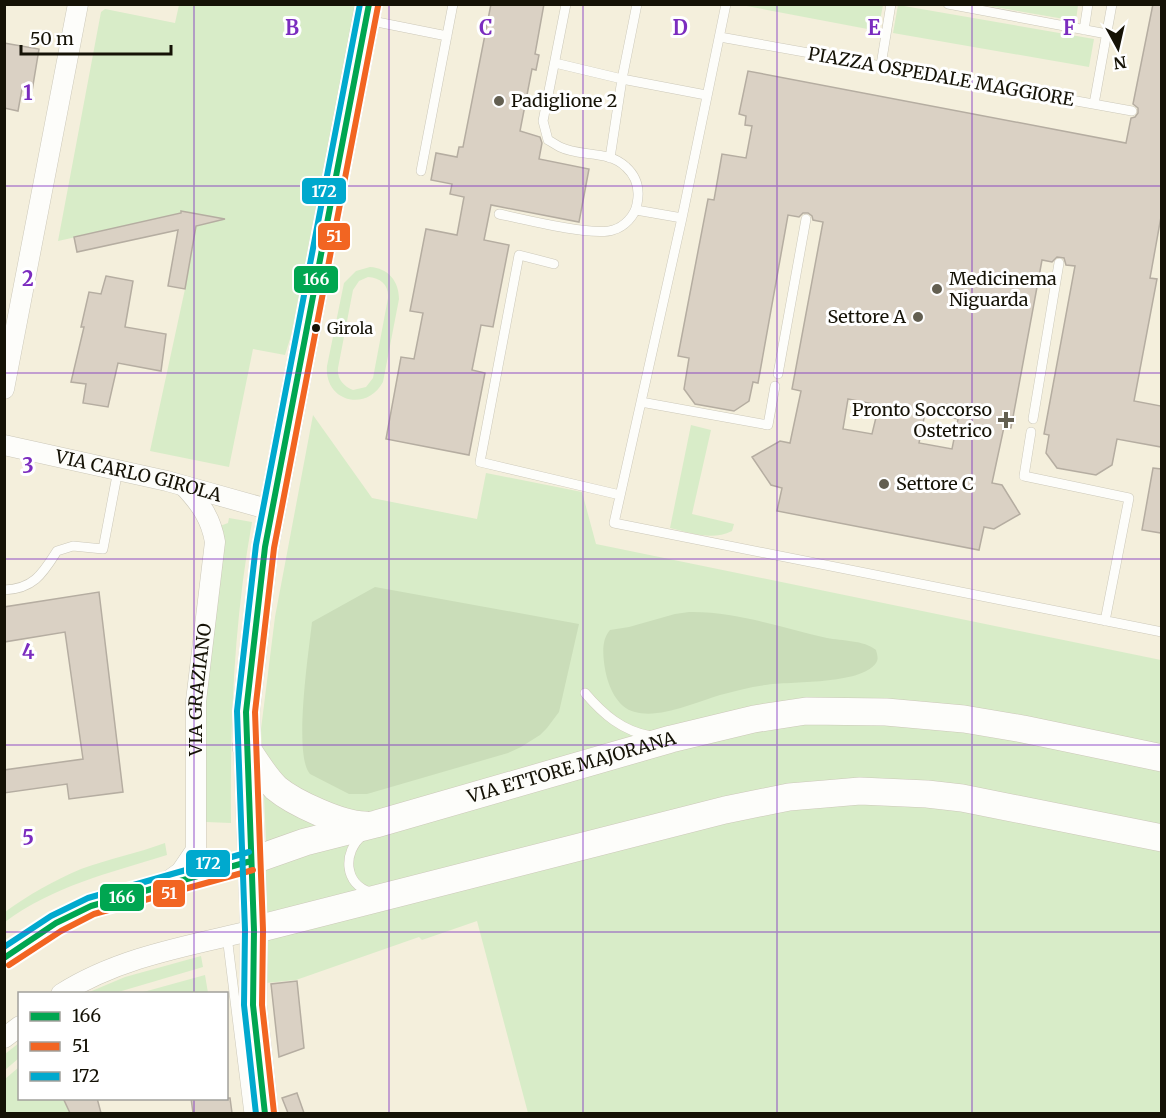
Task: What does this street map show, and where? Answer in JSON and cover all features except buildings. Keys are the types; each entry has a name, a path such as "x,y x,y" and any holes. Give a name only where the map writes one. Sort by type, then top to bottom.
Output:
{"street":[{"path":"4,389 78,4"},
{"path":"265,1113 253,1005 254,930 246,747 246,712 252,646 271,510 367,12"},
{"name":"VIA CARLO GIROLA","path":"4,445 184,486 271,510"},
{"name":"VIA GRAZIANO","path":"160,887 181,872 196,850 196,701 215,542 206,514 184,486"},
{"name":"VIA ETTORE MAJORANA","path":"4,958 56,922 82,910 305,843 671,739 754,718 806,711 886,712 964,719 1161,758"},
{"path":"246,747 276,788 288,796 336,820 361,825 376,824"},
{"path":"63,992 86,978 116,965 725,810 789,797 892,792 939,795 1161,838"},
{"path":"4,1038 18,1028"}],"lane":[{"path":"421,171 453,4"},
{"path":"499,214 593,232 612,231 627,222 636,210 639,194 635,178 625,165 610,158 561,148 548,140 543,121 566,4"},
{"path":"610,158 622,79 637,4"},
{"path":"726,4 682,218 614,523 1161,632"},
{"path":"881,65 891,4"},
{"path":"948,4 1107,34"},
{"path":"1084,30 1088,4"},
{"path":"1094,104 1112,4"},
{"path":"367,12 447,36"},
{"name":"PIAZZA OSPEDALE MAGGIORE","path":"720,37 1132,111"},
{"path":"555,63 706,95"},
{"path":"636,210 682,218"},
{"path":"778,374 806,219"},
{"path":"554,264 519,255 480,462 620,495"},
{"path":"1033,419 1059,263"},
{"path":"641,402 768,425 775,386"},
{"path":"1031,432 1024,476 1128,498 1105,621"},
{"path":"4,590 29,585 47,568 57,551 73,546 103,549 118,470"},
{"path":"585,693 604,715 638,734 671,739"},
{"path":"376,824 356,841 349,855 348,864 354,881 360,888 369,892 392,895"},
{"path":"227,936 249,1113"}],"green space":[{"path":"736,4 883,4 883,5 878,31"},
{"path":"1078,4 1076,21 983,5"},
{"path":"179,5 356,5 294,326 285,355 253,349 229,467 150,451 185,289 198,215 181,214 58,241 101,12 105,9 175,23"},
{"path":"898,5 1094,39 1089,67 893,33"},
{"path":"370,267 387,273 395,281 399,299 383,382 376,392 367,398 357,400 339,395 332,388 327,366 344,283 356,271","holes":["368,277 386,286 388,298 373,378 366,387 353,390 341,382 338,368 353,290 359,281"]},
{"path":"313,415 372,498 477,519 486,473 582,492 596,544 1161,660 1161,1113 528,1113 477,921 422,940 419,937 296,980 266,983 266,841 261,729 275,617"},
{"path":"691,425 711,430 692,514 734,524 732,531 724,534 709,536 670,528"},
{"path":"229,518 252,522 241,597 234,672 231,823 206,822 206,702 220,526 228,523"},
{"path":"375,587 579,624 559,712 540,735 508,753 367,794 349,794 310,774 305,763 302,725 312,622"},
{"path":"689,612 741,617 827,638 859,643 876,650 878,656 876,663 868,670 841,679 754,687 667,712 645,714 629,710 618,701 606,676 603,648 607,634 610,630"},
{"path":"165,843 167,855 62,890 5,922 5,912 61,878 91,865"},
{"path":"201,956 203,967 118,992 89,992 125,977"},
{"path":"205,975 208,992 143,992"},
{"path":"18,1044 18,1059 5,1070 5,1054"},
{"path":"18,1068 18,1100 64,1100 70,1113 5,1113 5,1079"}],"transit line":[{"name":"172","path":"256,1114 244,1005 245,930 237,711 256,545 360,4"},
{"name":"166","path":"265,1114 253,1005 254,930 246,712 265,547 369,4"},
{"name":"51","path":"274,1113 262,1005 263,930 255,712 274,548 378,6"},
{"name":"172","path":"4,947 51,916 88,898 249,852"},
{"name":"166","path":"4,958 56,923 91,906 251,861"},
{"name":"51","path":"9,965 61,931 94,914 253,870"}],"place":[{"name":"Padiglione 2","path":"499,101"},
{"name":"Medicinema Niguarda","path":"937,289"},
{"name":"Settore A","path":"918,317"},
{"name":"Girola","path":"316,328"},
{"name":"Pronto Soccorso Ostetrico","path":"1006,420"},
{"name":"Settore C","path":"884,484"}]}
